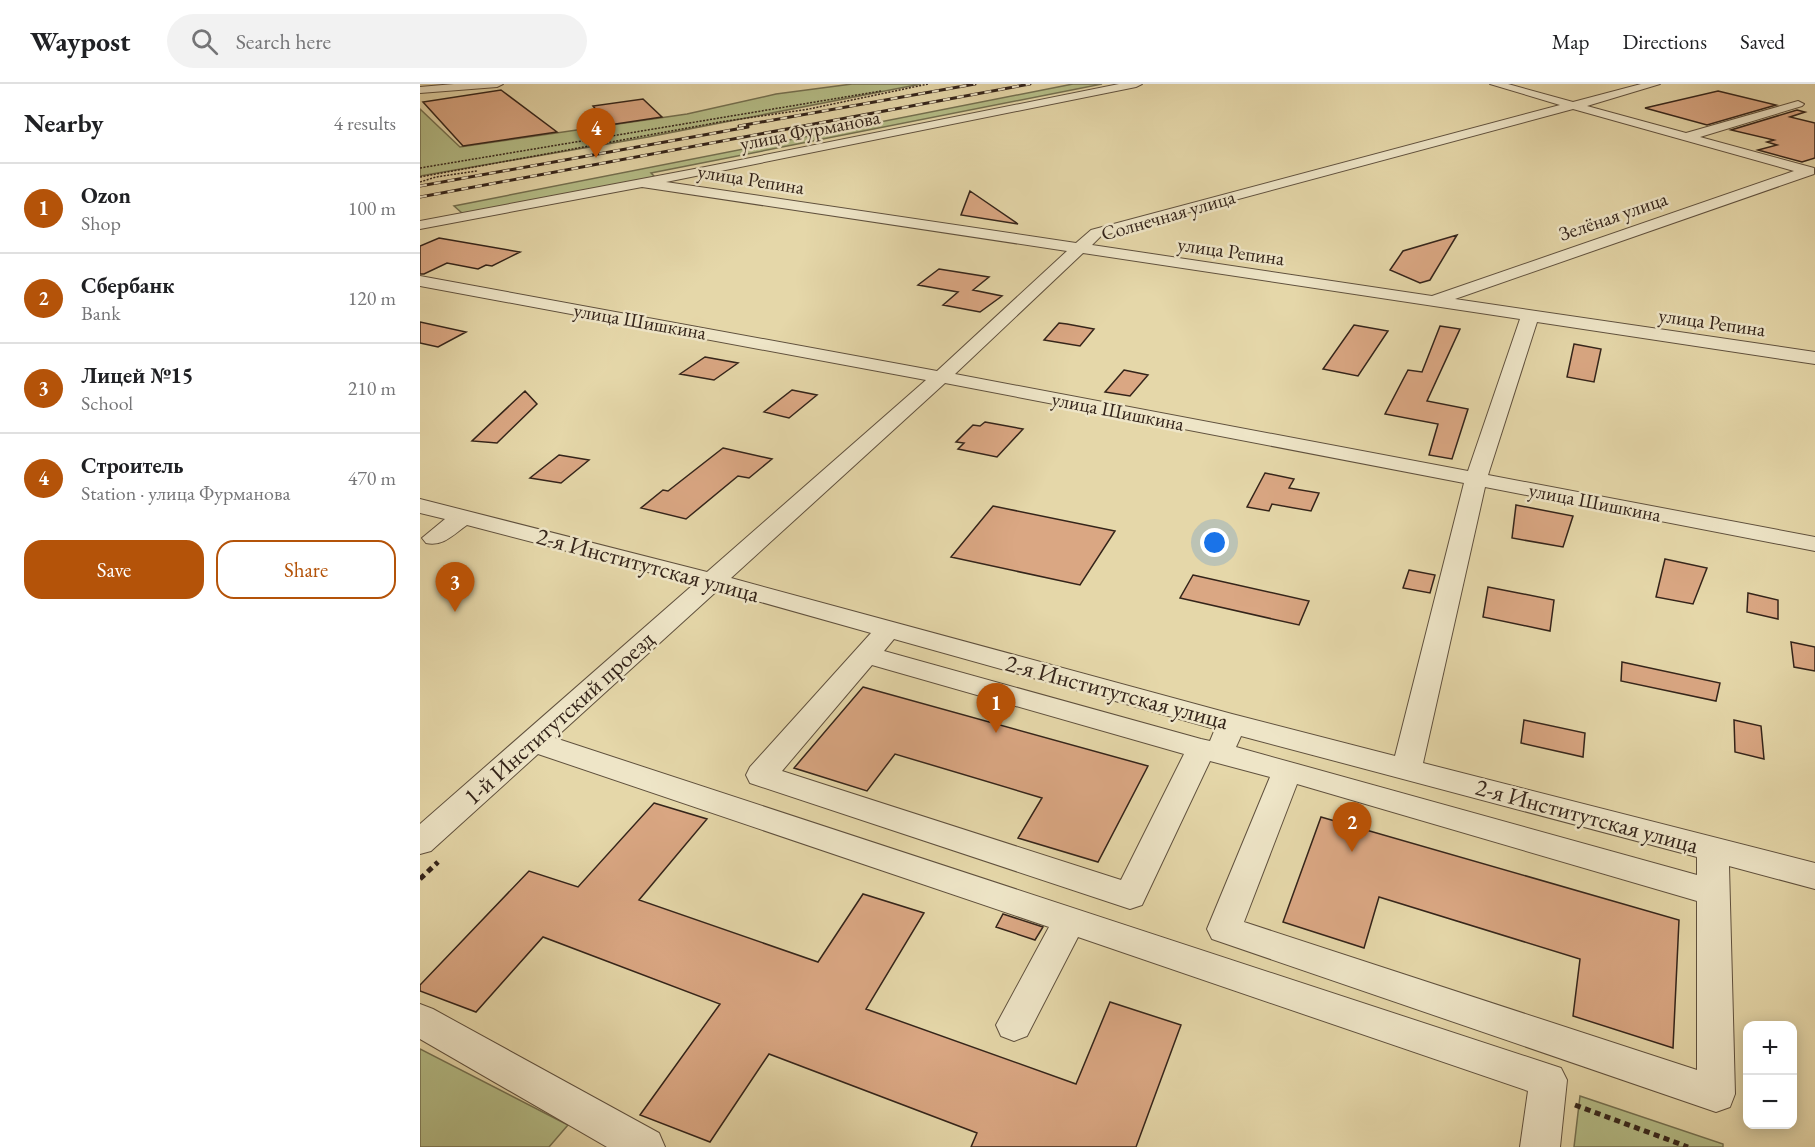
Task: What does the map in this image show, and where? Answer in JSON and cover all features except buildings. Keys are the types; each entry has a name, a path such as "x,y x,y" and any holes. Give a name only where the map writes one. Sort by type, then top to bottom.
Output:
{"street":[{"path":"420,90 497,84"},
{"name":"улица Фурманова","path":"420,225 1136,84"},
{"path":"1496,84 1811,172"},
{"name":"Солнечная улица","path":"705,588 941,377 1096,233 1654,84"},
{"path":"1686,137 1798,104"},
{"name":"Зелёная улица","path":"1432,302 1811,172"},
{"name":"улица Репина","path":"642,183 1815,358"},
{"name":"улица Шишкина","path":"420,281 941,377 1815,544"},
{"path":"1407,769 1476,479 1530,316"},
{"name":"2-я Институтская улица","path":"420,506 705,588 890,629 1232,724 1815,876"},
{"path":"434,538 464,517"},
{"name":"1-й Институтский проезд","path":"420,842 705,588"},
{"path":"890,629 761,775 1130,896 1210,751 1232,724"},
{"path":"866,654 1713,893"},
{"path":"532,741 1548,1080 1540,1147"},
{"path":"1287,771 1224,929 1716,1094 1713,849"},
{"path":"1014,1025 1070,920"},
{"path":"420,1020 645,1147"}],"path":[{"path":"420,168 927,84"},
{"path":"420,177 809,109 927,84"},
{"path":"420,182 436,177 477,171"},
{"path":"1546,1094 1688,1147"}],"green space":[{"path":"852,84 921,84 648,137 420,176 420,109 460,147 687,114 776,94"},
{"path":"1073,84 1102,84 651,173 656,178 473,212 462,213 454,206"},
{"path":"420,1049 568,1125 549,1147 420,1147"},
{"path":"1580,1096 1723,1144 1723,1147 1574,1147"}],"railway":[{"path":"739,126 975,84"},
{"path":"420,197 1030,84"},
{"path":"420,186 748,127"}],"place":[{"name":"Строитель","path":"596,158"},
{"name":"Лицей №15","path":"455,612"},
{"name":"Ozon","path":"996,733"},
{"name":"Сбербанк","path":"1352,852"}]}
